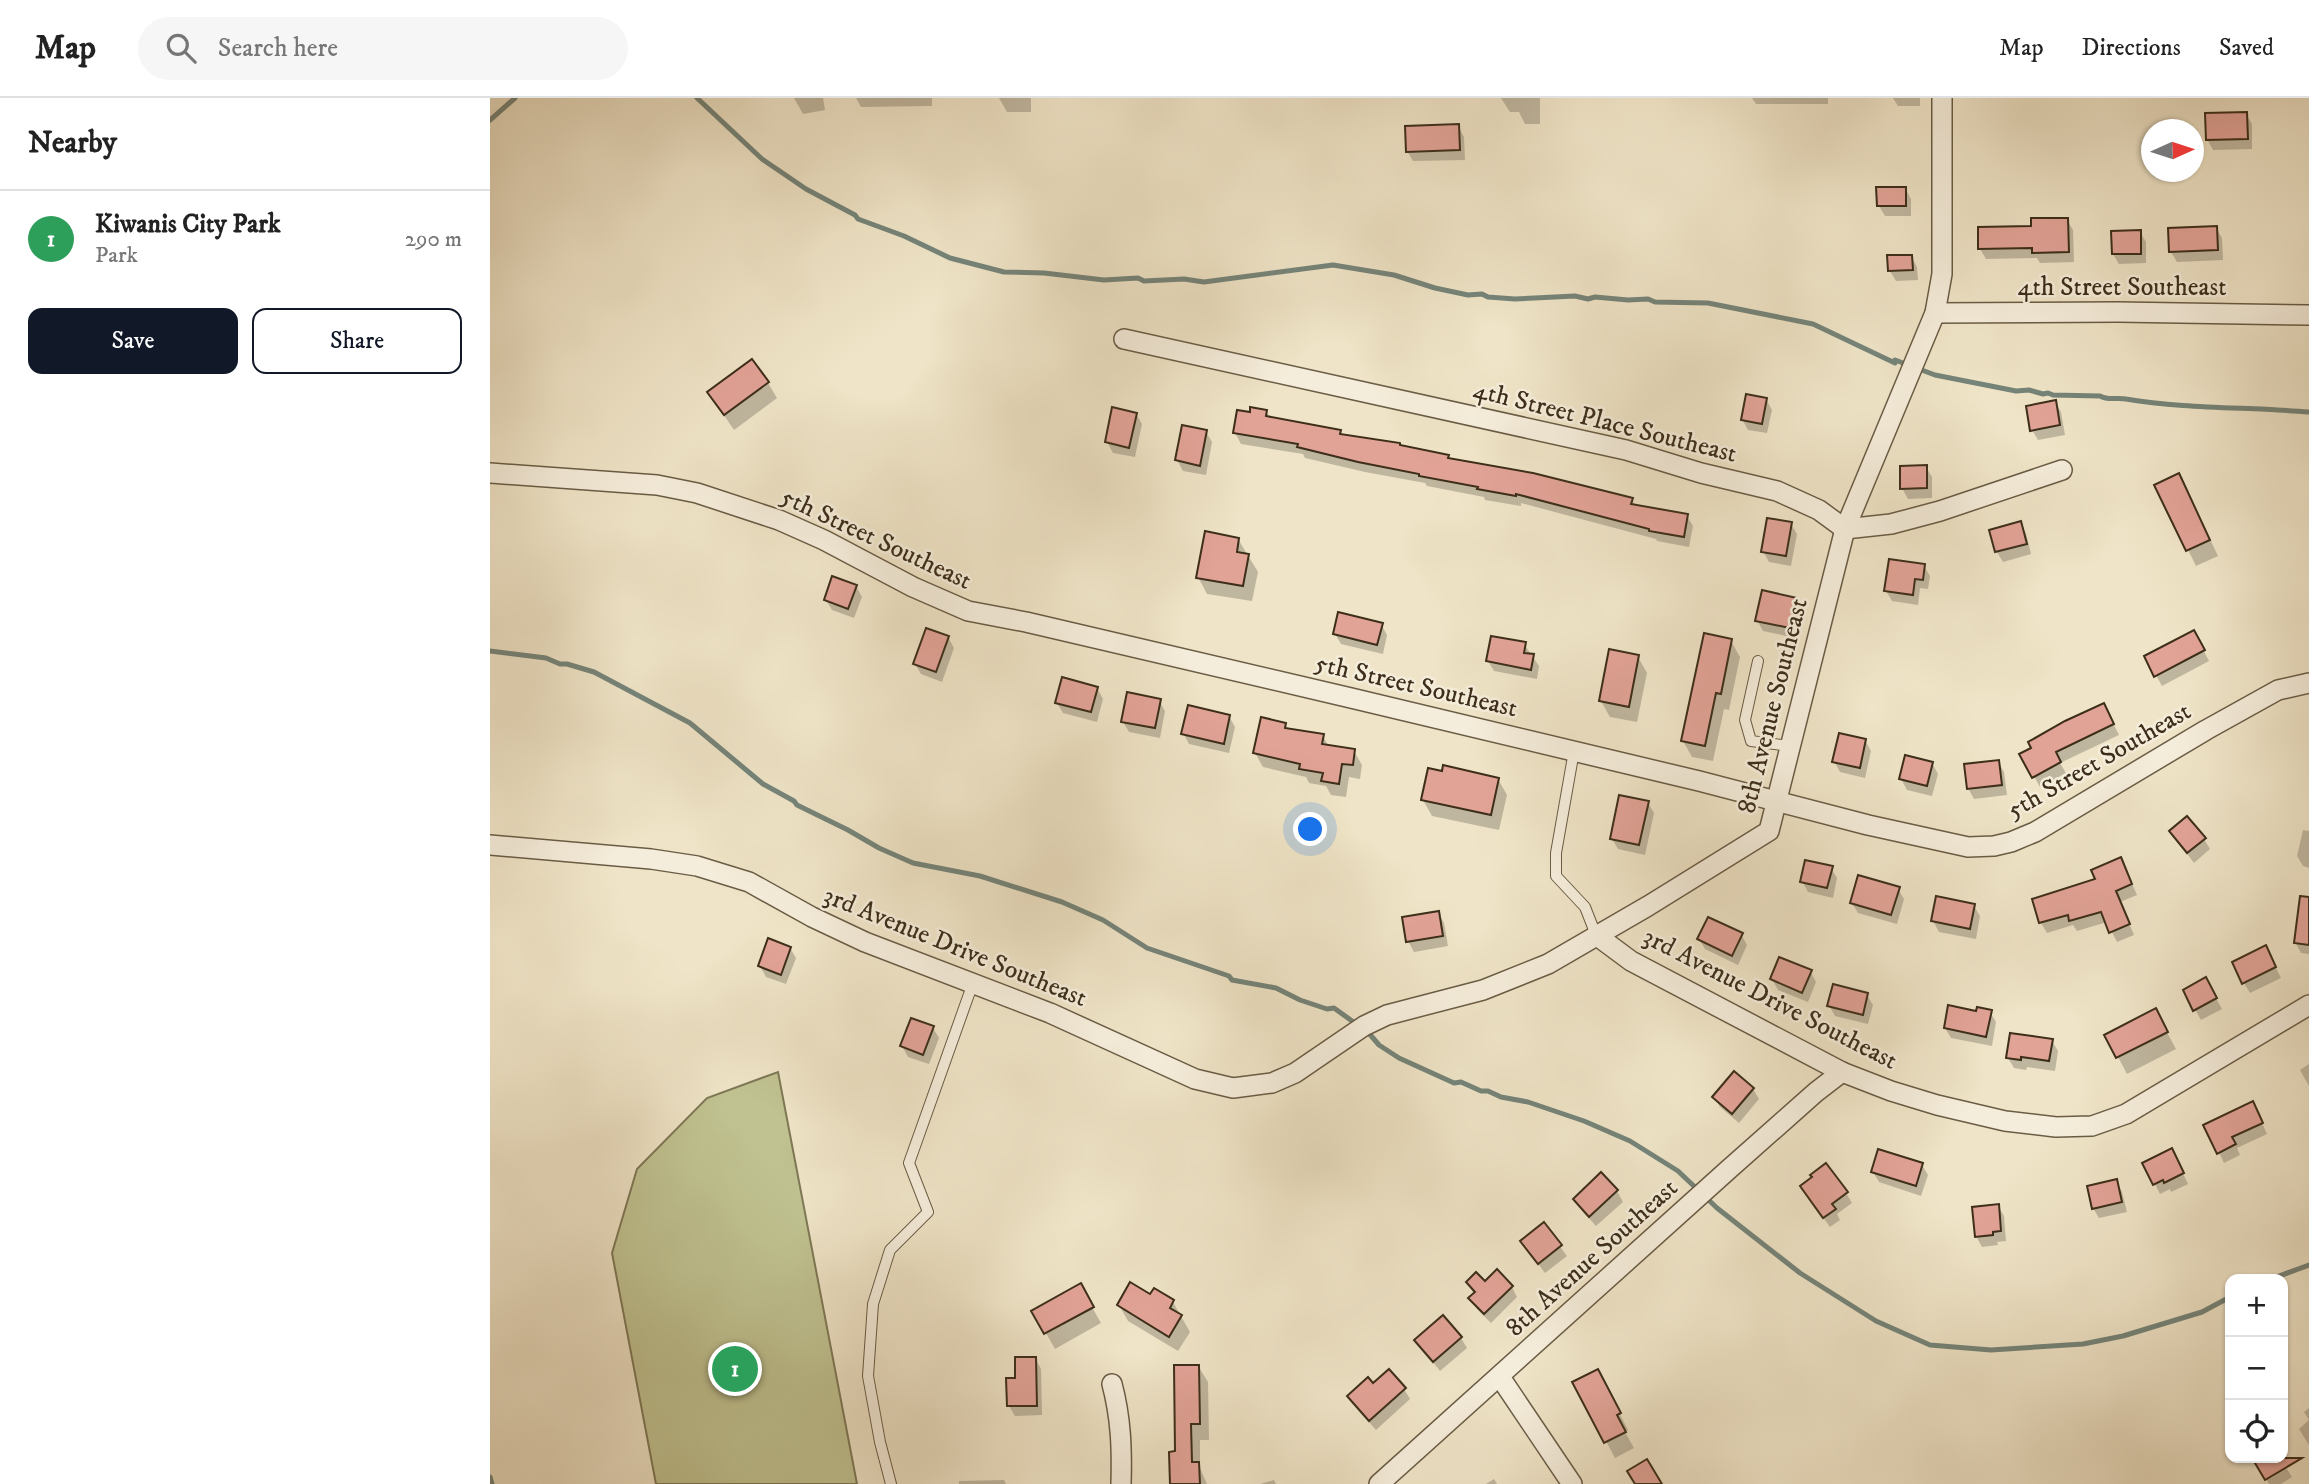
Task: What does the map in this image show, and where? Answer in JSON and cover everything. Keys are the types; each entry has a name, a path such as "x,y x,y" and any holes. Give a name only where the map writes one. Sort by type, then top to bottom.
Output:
{"street":[{"name":"8th Avenue Southeast","path":"1311,1063 1364,1026 1387,1015 1505,983 1548,964 1769,831 1845,529 1935,313 1942,274 1942,98"},
{"name":"4th Street Southeast","path":"1935,313 2309,314"},
{"name":"4th Street Place Southeast","path":"1124,339 1626,450 1701,473 1776,491 1819,510 1845,529"},
{"path":"1845,529 1891,524 1940,511 2062,470"},
{"name":"5th Street Southeast","path":"490,473 657,485 697,493 779,520 968,611 1026,622 1574,751 1968,847 1994,846 2035,832 2278,690 2309,683"},
{"name":"3rd Avenue Drive Southeast","path":"490,845 651,859 697,866 749,883 812,918 865,942 1051,1013 1195,1079 1233,1088 1272,1083 1311,1063"},
{"name":"3rd Avenue Drive Southeast","path":"1596,935 1632,961 1842,1072 1891,1091 1978,1116 2056,1127 2092,1126 2126,1114 2309,1005"},
{"name":"8th Avenue Southeast","path":"1379,1484 1787,1118 1842,1072"},
{"path":"1500,1377 1572,1484"},
{"path":"1112,1384 1119,1411 1122,1442 1121,1484"}],"lane":[{"path":"1758,661 1745,720 1751,741 1790,747"},
{"path":"1574,751 1556,853 1556,876 1585,907 1596,935"},
{"path":"891,1484 868,1376 873,1304 890,1250 928,1212 909,1163 973,983"}],"green space":[{"path":"778,1072 857,1484 656,1484 612,1253 637,1169 707,1098"}],"building":[{"path":"2247,112 2248,139 2206,140 2205,113"},
{"path":"1459,124 1460,150 1406,152 1405,126"},
{"path":"1876,187 1906,187 1906,206 1877,206"},
{"path":"2031,218 2068,218 2069,252 2032,253 2032,248 1978,249 1978,227 2031,226"},
{"path":"2217,226 2218,250 2169,252 2168,228"},
{"path":"2141,230 2141,254 2112,254 2111,231"},
{"path":"1887,255 1912,255 1913,270 1888,271"},
{"path":"752,359 769,382 724,415 707,392"},
{"path":"1746,394 1767,398 1762,424 1741,420"},
{"path":"2056,400 2060,425 2030,431 2026,406"},
{"path":"1112,407 1137,413 1129,448 1105,442"},
{"path":"1250,407 1267,410 1266,416 1341,430 1340,434 1400,443 1449,455 1448,458 1533,473 1633,498 1631,504 1688,514 1684,537 1649,531 1516,494 1477,489 1478,487 1297,447 1298,444 1233,433 1237,410 1250,412"},
{"path":"1182,425 1207,430 1200,466 1175,460"},
{"path":"1927,465 1927,488 1900,489 1900,466"},
{"path":"2179,473 2210,540 2186,551 2154,485"},
{"path":"1767,518 1792,522 1786,556 1761,552"},
{"path":"2021,521 2027,544 1995,552 1989,530"},
{"path":"1205,531 1239,538 1237,552 1249,554 1243,586 1196,578"},
{"path":"1889,559 1925,564 1923,580 1915,579 1913,595 1884,591"},
{"path":"832,576 857,585 848,609 824,600"},
{"path":"1762,590 1797,598 1790,628 1755,621"},
{"path":"1338,612 1383,623 1377,645 1333,634"},
{"path":"926,628 949,636 936,672 913,664"},
{"path":"2194,630 2205,650 2154,677 2144,656"},
{"path":"1704,633 1732,639 1721,694 1716,693 1705,746 1681,741"},
{"path":"1491,636 1526,642 1524,653 1534,654 1531,670 1486,661"},
{"path":"1609,649 1639,655 1629,707 1599,701"},
{"path":"1062,677 1098,687 1091,712 1055,703"},
{"path":"1127,692 1161,699 1155,728 1121,722"},
{"path":"2104,703 2114,724 2056,752 2061,762 2032,778 2019,754 2031,748 2028,742"},
{"path":"1188,705 1230,715 1224,744 1181,734"},
{"path":"1261,717 1286,723 1285,728 1324,734 1322,744 1355,749 1353,765 1342,764 1339,784 1321,781 1323,773 1299,769 1300,764 1253,753"},
{"path":"1839,733 1866,739 1860,768 1832,762"},
{"path":"1905,755 1933,762 1927,786 1899,779"},
{"path":"1999,760 2002,785 1967,789 1964,764"},
{"path":"1443,765 1499,778 1491,815 1421,800 1428,768 1442,771"},
{"path":"1619,795 1649,801 1639,845 1610,839"},
{"path":"2187,816 2206,838 2187,853 2169,831"},
{"path":"2121,857 2132,884 2116,891 2130,924 2109,933 2101,912 2069,921 2068,915 2039,923 2032,899 2095,879 2091,870"},
{"path":"1805,860 1833,866 1827,888 1800,882"},
{"path":"1858,875 1900,887 1891,915 1850,903"},
{"path":"1936,896 1975,904 1970,929 1931,921"},
{"path":"2300,896 2309,897 2309,945 2294,943"},
{"path":"1439,911 1443,936 1406,942 1402,917"},
{"path":"1708,917 1743,933 1732,956 1697,939"},
{"path":"768,938 791,947 781,975 758,966"},
{"path":"2266,945 2276,967 2242,984 2232,962"},
{"path":"1779,957 1812,970 1802,993 1770,979"},
{"path":"2206,977 2217,998 2193,1011 2183,990"},
{"path":"1833,984 1868,993 1863,1015 1827,1006"},
{"path":"1948,1005 1976,1011 1977,1007 1992,1010 1986,1037 1944,1028"},
{"path":"2156,1008 2168,1032 2116,1058 2104,1035"},
{"path":"911,1018 934,1026 923,1055 900,1046"},
{"path":"2010,1033 2053,1039 2049,1061 2006,1058"},
{"path":"1734,1071 1754,1088 1732,1114 1712,1097"},
{"path":"2253,1101 2263,1123 2232,1137 2236,1144 2217,1154 2203,1125"},
{"path":"2172,1148 2184,1173 2164,1183 2163,1180 2153,1185 2142,1163"},
{"path":"1878,1149 1923,1163 1916,1186 1871,1172"},
{"path":"1826,1163 1848,1192 1832,1204 1836,1209 1823,1218 1800,1186"},
{"path":"1601,1172 1618,1190 1589,1217 1573,1199"},
{"path":"2117,1179 2122,1202 2092,1209 2087,1186"},
{"path":"1999,1204 2001,1231 1975,1237 1972,1207"},
{"path":"1544,1222 1562,1245 1538,1264 1520,1241"},
{"path":"1497,1269 1513,1286 1484,1314 1468,1298 1475,1292 1466,1282 1476,1272 1485,1281"},
{"path":"1130,1282 1150,1294 1154,1288 1174,1300 1170,1308 1182,1315 1169,1337 1117,1305"},
{"path":"1081,1283 1094,1307 1044,1334 1031,1311"},
{"path":"1443,1315 1462,1337 1433,1362 1414,1340"},
{"path":"1015,1357 1036,1357 1037,1406 1007,1406 1006,1378 1015,1378"},
{"path":"1174,1365 1199,1365 1200,1424 1191,1424 1192,1462 1199,1462 1200,1484 1170,1484 1169,1452 1175,1451"},
{"path":"1389,1369 1406,1388 1369,1421 1347,1396 1368,1377 1373,1383"},
{"path":"1598,1369 1621,1413 1617,1415 1626,1432 1604,1443 1572,1382"},
{"path":"2288,1458 2302,1458 2265,1480 2255,1463 2288,1463"},
{"path":"1647,1459 1662,1484 1635,1484 1627,1471"}],"waterway":[{"path":"490,120 515,98"},
{"path":"697,98 762,159 806,189 858,219 904,236 950,258 1004,272 1044,273 1104,280 1138,278 1144,281 1184,279 1204,282 1333,265 1394,275 1468,295 1482,294 1515,299 1575,296 1588,299 1595,297 1708,303 1813,324 1895,363 1895,360 1935,375 2016,391 2100,396 2171,405 2309,412"},
{"path":"490,651 546,658 594,672 690,723 763,784 797,805 913,863 980,876 1062,902 1103,920 1147,948 1229,976 1232,980 1276,988 1300,1000 1327,1009 1334,1008 1359,1026"},
{"path":"1367,1031 1379,1045 1399,1058 1454,1083 1461,1082 1501,1097 1528,1102 1584,1121 1630,1141 1678,1171 1717,1208 1800,1273 1876,1321 1930,1345 1991,1350 2083,1344 2123,1336 2202,1312 2225,1300"},
{"path":"2285,1274 2309,1265"},
{"path":"490,1477 492,1484"}],"place":[{"name":"Kiwanis City Park","path":"735,1369"}]}
